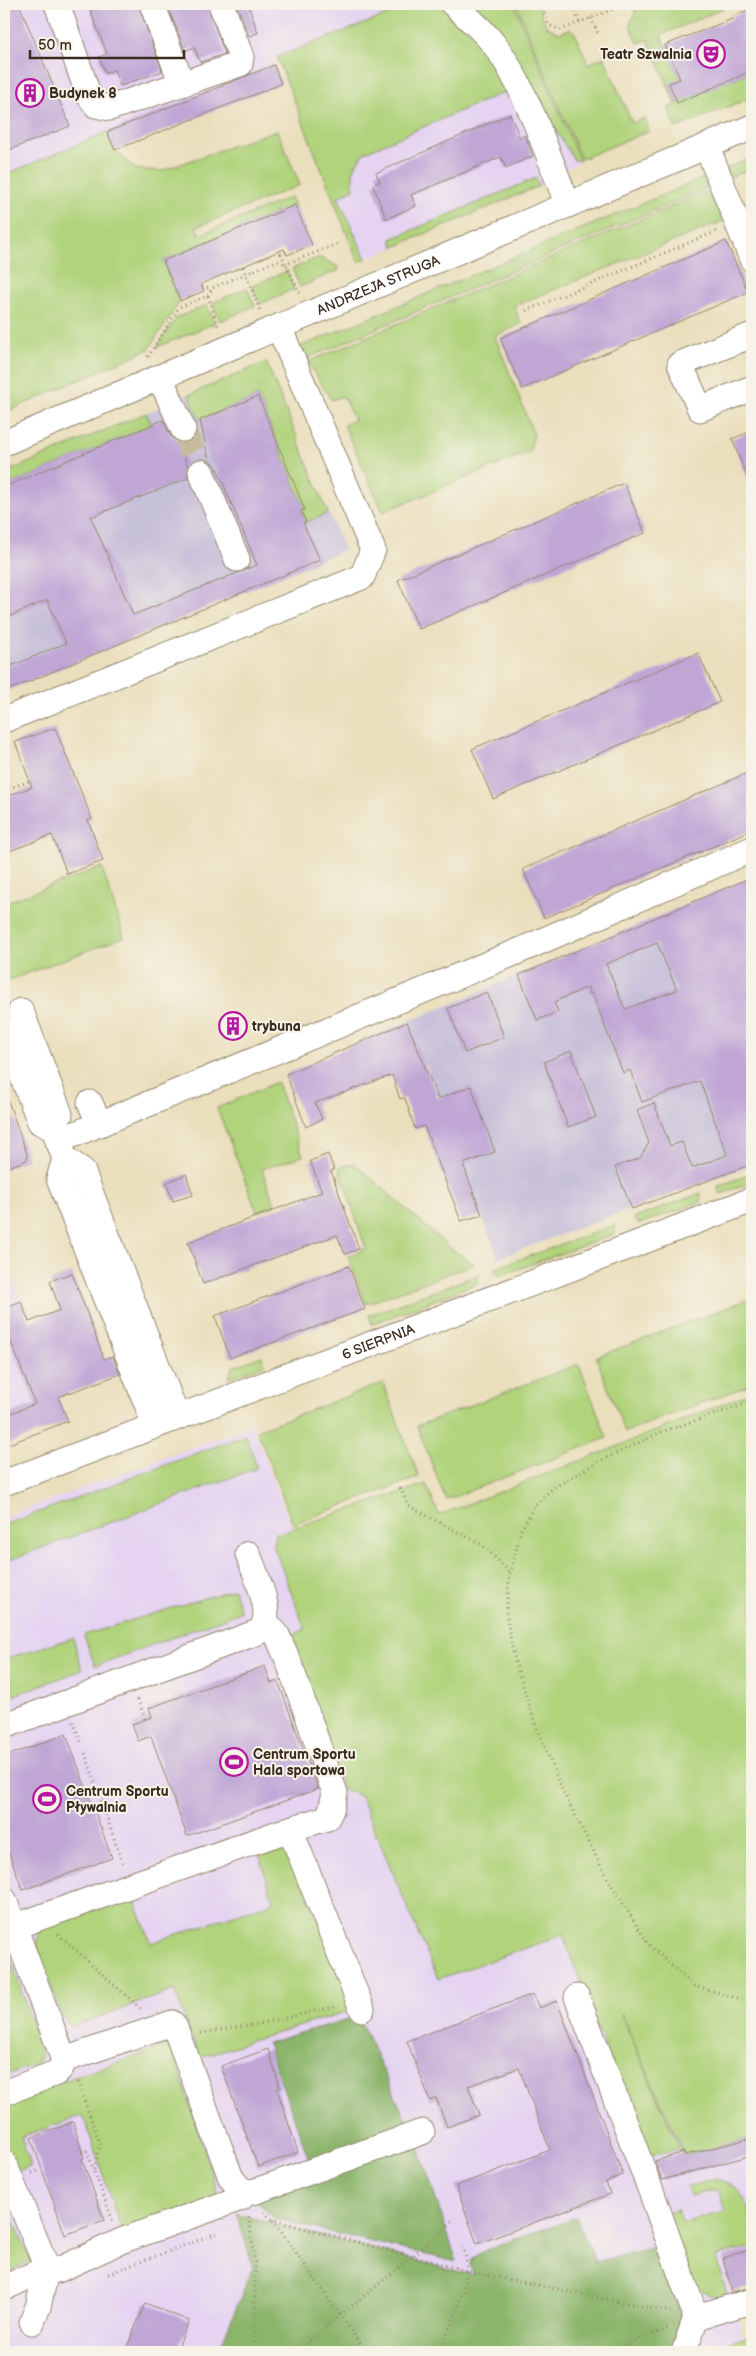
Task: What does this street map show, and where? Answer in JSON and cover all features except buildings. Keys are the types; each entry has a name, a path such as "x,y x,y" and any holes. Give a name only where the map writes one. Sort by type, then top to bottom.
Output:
{"street":[{"path":"56,4 88,94 96,105 110,108 240,64 241,57 221,4"},
{"path":"152,4 182,84"},
{"path":"454,4 485,33 503,57 521,93 568,205"},
{"name":"ANDRZEJA STRUGA","path":"4,443 154,368 279,328 752,127"},
{"path":"707,147 752,259"},
{"path":"4,720 362,578 373,550 279,328"},
{"path":"752,335 680,364 700,409 752,388"},
{"path":"154,368 183,429"},
{"path":"201,472 237,559"},
{"path":"59,1143 95,1114 388,992 519,951 752,849"},
{"path":"18,1013 60,1114 59,1143"},
{"path":"4,1029 40,1122 82,1170 166,1421"},
{"name":"6 SIERPNIA","path":"4,1483 752,1200"},
{"path":"4,1726 254,1635 262,1630 265,1622 266,1606 248,1554"},
{"path":"13,1928 290,1829 327,1818 335,1793 288,1660 277,1635 265,1622"},
{"path":"290,1829 361,2005"},
{"path":"4,1900 64,2060 56,2074 4,2092"},
{"path":"577,1997 651,2191 696,2317 684,2352"},
{"path":"64,2060 169,2031 231,2178 245,2192 253,2192 422,2132"},
{"path":"4,2164 47,2268 38,2307 32,2322"},
{"path":"4,2288 47,2268 58,2270 121,2242 241,2198 245,2192"},
{"path":"696,2317 752,2301"}],"path":[{"path":"540,4 549,25 560,30 626,4"},
{"path":"575,12 579,22"},
{"path":"591,18 599,36"},
{"path":"526,312 738,222"},
{"path":"202,287 212,288 276,261 286,264 338,244"},
{"path":"286,252 282,254 300,295"},
{"path":"243,268 260,312"},
{"path":"154,368 179,307 208,296 212,288"},
{"path":"208,296 219,329"},
{"path":"4,790 30,781"},
{"path":"752,1402 661,1432 598,1462 553,1488 535,1505 521,1530 510,1573 506,1614 515,1662 535,1723 561,1787 607,1878 649,1945 694,1986 752,2002"},
{"path":"400,1488 409,1506 482,1545 510,1573"},
{"path":"135,1692 145,1719"},
{"path":"85,1753 131,1887"},
{"path":"36,1919 49,1926 169,2031 258,2024 361,2005"},
{"path":"64,2060 75,2071 100,2144 94,2171"},
{"path":"82,2152 87,2151 129,2266"},
{"path":"245,2192 273,2220 366,2352"},
{"path":"245,2192 255,2264 255,2352"},
{"path":"273,2220 467,2270 696,2317"},
{"path":"300,2352 304,2345 414,2255 453,2220"},
{"path":"104,2276 220,2232"},
{"path":"439,2352 465,2284 467,2256 463,2247"},
{"path":"611,2352 630,2342 696,2317"}],"shaded area":[{"path":"4,4 514,4 580,161 539,186 366,259 276,57 271,59 274,65 4,176"},
{"path":"266,362 344,550 4,692 4,473"},
{"path":"752,877 752,1164 498,1258 424,1060 422,1060 407,1022"},
{"path":"4,1256 68,1421 4,1445"},
{"path":"252,1425 461,1972 564,1935 752,2138 752,2249 723,2258 747,2352 4,2352 4,1517"}],"green space":[{"path":"416,4 443,4 479,40 509,90 365,152 354,169 354,189 338,197 366,259 358,262 277,57"},
{"path":"472,4 514,4 580,161 574,160 492,24"},
{"path":"516,4 537,4 546,26 559,33 570,29 575,33 588,64 604,57 632,123 645,118 649,131 581,159"},
{"path":"638,4 733,4 661,35 680,79 669,84 677,103 752,71 752,97 676,128 668,108 676,104 648,39 638,43 630,25"},
{"path":"277,130 300,185 196,227 200,235 291,197 295,205 163,261 180,301 149,349 4,413 4,175 107,132 115,150 135,169 161,171"},
{"path":"752,157 752,168 731,177 727,168"},
{"path":"536,178 539,186 394,247 391,239"},
{"path":"703,178 707,188 305,359 300,347"},
{"path":"705,192 707,197 714,196 723,221 514,306 521,324 495,336 534,435 529,452 383,512 344,425 354,420 343,396 331,400 308,362"},
{"path":"319,257 337,266 339,270 300,287 292,269"},
{"path":"287,271 294,289 260,304 252,286"},
{"path":"247,288 255,306 220,321 212,303"},
{"path":"207,305 215,323 157,347 176,318"},
{"path":"266,362 328,513 306,522 301,511 305,509 258,396 200,420 189,395"},
{"path":"146,413 152,425 4,487 4,473"},
{"path":"102,867 124,937 4,982 4,903"},
{"path":"277,1082 303,1156 262,1169 275,1206 257,1212 217,1108"},
{"path":"354,1163 450,1248 474,1264 366,1304 348,1256 366,1249 339,1168"},
{"path":"752,1173 752,1182 721,1194 717,1187"},
{"path":"701,1193 701,1202 639,1224 634,1218"},
{"path":"615,1225 615,1234 499,1276 493,1269"},
{"path":"478,1275 479,1283 372,1324 369,1315"},
{"path":"752,1298 752,1384 625,1432 596,1357"},
{"path":"262,1356 265,1365 228,1378 233,1367"},
{"path":"579,1364 607,1438 446,1500 417,1426"},
{"path":"383,1383 419,1477 293,1524 257,1430"},
{"path":"752,1392 752,2138 685,2155 621,2014 680,2149 645,2156 563,1935 438,1979 360,1796 342,1788 288,1638 305,1629 273,1545 275,1534 426,1484 439,1515"},
{"path":"246,1435 257,1468 4,1562 4,1525"},
{"path":"234,1589 241,1612 95,1666 84,1635"},
{"path":"73,1638 82,1670 4,1699 4,1659"},
{"path":"267,1847 281,1850 293,1860 355,2009 200,2057 174,1990 71,2027 61,2014 36,1945 39,1932 49,1926 133,1896 151,1943 273,1902 258,1849"},
{"path":"4,1939 42,2053 36,2064 4,2076"},
{"path":"358,2016 418,2145 457,2262 274,2219 254,2198 315,2176 267,2043"},
{"path":"171,2044 220,2200 123,2235 83,2115 21,2137 31,2166 15,2172 4,2148 4,2101"},
{"path":"716,2179 737,2190 748,2205 750,2214 752,2247 716,2257 728,2298 706,2294 697,2289 690,2281 680,2258 667,2214 677,2209 682,2223 725,2212 718,2189 690,2196 687,2187"},
{"path":"4,2197 31,2261 4,2274"},
{"path":"237,2214 472,2275 470,2264 473,2258 486,2250 576,2217 596,2262 654,2247 684,2321 673,2352 218,2352 253,2267"},
{"path":"752,2335 752,2352 701,2352"}],"tunnel":[{"path":"183,429 201,472"}],"place":[{"name":"Teatr Szwalnia","path":"711,54"},
{"name":"Budynek 8","path":"30,93"},
{"name":"trybuna","path":"233,1026"},
{"name":"Centrum Sportu Hala sportowa","path":"234,1762"},
{"name":"Centrum Sportu Pływalnia","path":"47,1799"}]}
